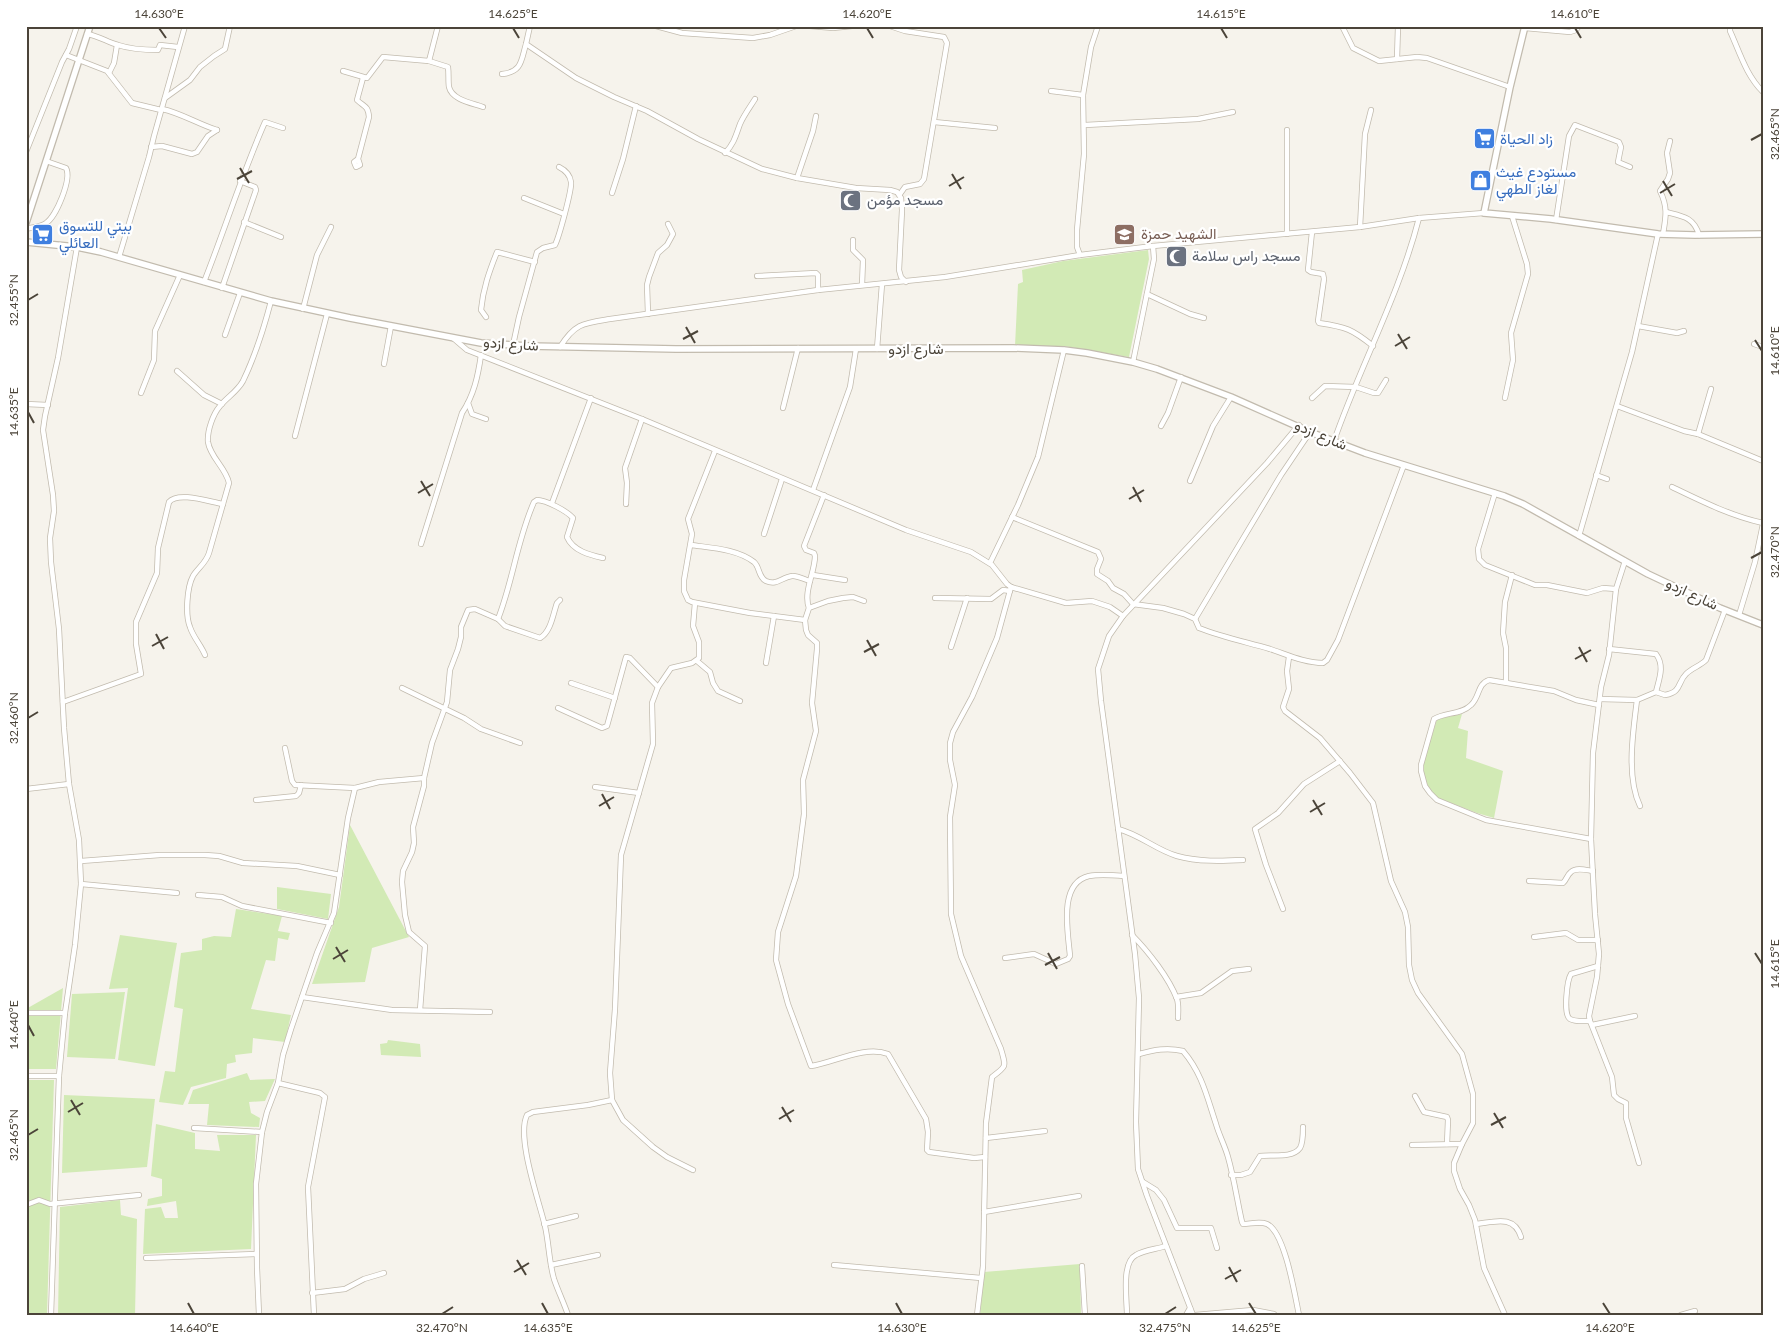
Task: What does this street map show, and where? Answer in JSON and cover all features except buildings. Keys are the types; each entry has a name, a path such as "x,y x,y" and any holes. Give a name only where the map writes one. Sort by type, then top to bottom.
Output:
{"street":[{"path":"26,152 77,26"},
{"path":"26,223 90,26"},
{"path":"119,257 185,26"},
{"path":"165,98 190,80 200,67 225,49 230,26"},
{"path":"429,61 438,26"},
{"path":"502,74 514,72 518,68 530,26"},
{"path":"656,26 682,33 753,38 770,35 796,26"},
{"path":"810,26 833,28 852,26"},
{"path":"890,26 905,31 944,37 947,50 923,182 905,188 900,194 902,210 899,270 901,277 906,282"},
{"path":"1080,255 1077,247 1077,230 1082,186 1085,125 1083,95 1091,47 1098,26"},
{"path":"1342,26 1353,48 1369,55 1374,60 1426,58 1510,86"},
{"path":"1397,59 1398,26"},
{"path":"1484,213 1510,86 1525,27 1570,32 1576,30 1579,26"},
{"path":"1730,26 1730,31 1744,65 1751,78 1763,92"},
{"path":"87,34 96,35 117,45 150,50 158,50 160,45 178,47"},
{"path":"526,44 576,78 762,169 797,178 856,188 890,190 900,194"},
{"path":"109,72 114,63 117,45"},
{"path":"66,55 105,69 132,103 175,112 217,130 204,141 197,152 192,154 162,146 151,147"},
{"path":"343,71 364,78 369,77 383,57 429,61 448,67 449,84 452,94 457,98 483,107"},
{"path":"358,159 369,117 364,104 357,100 364,78"},
{"path":"1051,91 1083,95"},
{"path":"725,152 737,136 740,124 755,99"},
{"path":"612,193 623,159 636,106"},
{"path":"1360,227 1365,134 1371,110"},
{"path":"1085,125 1198,119 1234,112"},
{"path":"797,178 813,132 816,116"},
{"path":"204,282 230,215 240,181 265,122 283,128"},
{"path":"934,122 995,128"},
{"path":"1556,220 1569,136 1575,125 1619,142 1621,147 1618,162 1630,167"},
{"path":"1287,130 1287,234"},
{"path":"1579,536 1617,406 1666,212 1666,202 1660,191 1670,173 1667,153 1670,141"},
{"path":"26,229 45,224 51,219 59,205 68,178 66,168 46,161"},
{"path":"513,346 537,252 540,249 555,245 570,191 571,181 565,170 559,167"},
{"path":"222,288 256,190 255,186 240,181"},
{"path":"524,198 564,214"},
{"path":"1666,212 1688,217 1693,221 1699,235"},
{"path":"560,347 577,326 591,322 818,290 906,282 1080,255 1153,246 1360,227 1419,218 1484,213 1556,220 1660,234 1763,234"},
{"path":"1505,398 1513,360 1511,333 1528,274 1527,264 1512,216"},
{"path":"1334,441 1386,317 1406,262 1419,218"},
{"path":"244,222 281,237"},
{"path":"648,314 647,285 658,253 667,245 673,234 668,224"},
{"path":"303,309 318,255 330,227"},
{"path":"1312,232 1308,270 1323,274 1324,279 1319,323 1344,326 1356,332 1373,346"},
{"path":"853,240 853,250 863,260 862,285"},
{"name":"شارع ازدو","path":"26,242 77,247 119,257 271,302 303,309 453,338 513,346 676,349 1013,348 1064,350 1133,362 1182,377 1310,432 1365,453 1495,493 1523,504 1648,574 1763,625"},
{"path":"1133,362 1154,259 1153,246"},
{"path":"51,1315 59,1076 65,1013 75,945 81,884 81,861 69,784 64,728 59,629 50,551 54,495 43,430 57,366 77,247"},
{"path":"486,317 481,310 482,296 497,252 535,262"},
{"path":"757,276 816,273 818,275 818,290"},
{"path":"141,393 154,360 156,330 180,274"},
{"path":"877,349 882,284"},
{"path":"225,335 240,293"},
{"path":"1147,294 1190,314 1204,318"},
{"path":"205,655 190,629 188,594 192,578 208,558 229,482 228,475 208,442 211,425 222,404 242,383 263,331 271,302"},
{"path":"295,436 327,314"},
{"path":"384,364 390,326"},
{"path":"1638,326 1677,333 1684,331"},
{"path":"453,338 467,350 481,356 591,398 906,530 971,552 990,563 1010,589"},
{"path":"1754,344 1763,347"},
{"path":"783,408 798,348"},
{"path":"813,490 850,388 856,349"},
{"path":"990,563 1038,457 1064,350"},
{"path":"421,544 462,413 478,378 481,356"},
{"path":"177,371 204,395 222,404"},
{"path":"1161,426 1182,377"},
{"path":"1312,398 1325,386 1356,387 1374,393 1378,392 1386,380"},
{"path":"1698,434 1711,388"},
{"path":"1190,481 1213,426 1231,397"},
{"path":"552,503 591,398"},
{"path":"468,403 472,414 486,419"},
{"path":"26,404 48,405"},
{"path":"1617,406 1684,431 1698,434 1763,461"},
{"path":"626,504 627,483 625,468 642,419"},
{"path":"1274,1314 1253,1310 1194,1315 1138,1169 1139,998 1098,670 1109,636 1123,616 1267,463 1299,426"},
{"path":"1195,619 1281,475 1310,432"},
{"path":"716,451 688,519 692,534 684,580 684,591 688,600 805,620"},
{"path":"1012,517 1098,552 1101,559 1097,574 1134,604 1162,608 1184,614 1195,619 1199,628 1289,656 1324,663 1338,640 1404,465"},
{"path":"1596,475 1607,479"},
{"path":"764,534 782,478"},
{"path":"1672,486 1722,510 1763,524 1755,562 1739,615"},
{"path":"1495,493 1478,554 1485,566 1535,584 1580,592 1587,593 1603,588 1616,589"},
{"path":"824,495 804,546 806,550 815,556 807,603 809,608 805,620 808,635 817,643 818,649 812,703 816,731 803,780 804,814 796,876 778,932 776,960 788,1004 811,1066 852,1055 888,1054 926,1119 928,1132 927,1150 929,1152 974,1158 985,1157"},
{"path":"63,702 141,674 136,644 136,622 158,574 158,548 171,499 182,497 223,504"},
{"path":"498,620 506,596 521,534 534,502 541,500 552,503 572,516 572,523 567,537 570,543 586,554 603,558"},
{"path":"691,545 725,550 753,562 765,581 774,583 793,576 810,581"},
{"path":"1625,561 1616,589 1593,754 1591,839 1598,966 1591,1005 1591,1023 1612,1077 1614,1095 1618,1100 1626,1103 1626,1118 1639,1164"},
{"path":"813,576 845,580"},
{"path":"1506,682 1506,648 1503,633 1506,602 1512,576"},
{"path":"935,598 991,599 1003,590 1010,589 1066,602 1092,601 1110,607 1123,616"},
{"path":"977,1315 983,1266 985,1157 991,1081 992,1077 1002,1071 1004,1060 962,956 952,914 950,817 955,785 950,760 950,743 997,638 1010,589"},
{"path":"809,608 843,598 853,597 864,601"},
{"path":"951,647 967,598"},
{"path":"420,1010 425,946 409,932 405,915 402,882 404,871 412,852 414,843 413,827 424,786 432,743 445,709 449,691 450,670 458,649 465,614 468,610 475,609 498,620 505,626 540,638 548,631 557,603 560,600"},
{"path":"693,1170 667,1156 623,1120 612,1100 610,1073 615,1008 621,855 653,744 652,703 658,687 671,668 692,663 699,658 699,642 693,626 696,602"},
{"path":"1600,699 1638,700 1656,692 1665,695 1677,690 1686,674 1703,663 1726,610"},
{"path":"766,663 774,616"},
{"path":"1609,650 1656,654 1661,664 1656,692"},
{"path":"1289,656 1287,672 1289,689 1283,706 1285,711 1310,729 1340,761 1369,797 1376,811 1391,881 1405,912 1412,980 1418,993 1462,1054 1473,1094 1474,1123 1454,1163 1454,1171 1476,1224 1484,1268 1505,1315"},
{"path":"558,708 605,728 626,658 630,658 658,687"},
{"path":"697,661 710,672 713,683 718,691 740,701"},
{"path":"1591,839 1477,818 1437,800 1425,786 1421,765 1434,719 1469,707 1475,701 1480,687 1485,681 1506,682 1554,690 1576,700 1599,705"},
{"path":"571,683 615,698"},
{"path":"402,688 481,729 520,743"},
{"path":"1638,700 1632,737 1634,795 1640,806"},
{"path":"285,748 292,781 295,784 355,788 379,782 424,778"},
{"path":"1283,909 1255,829 1278,813 1304,784 1340,761"},
{"path":"26,789 69,784"},
{"path":"256,800 296,796 301,785"},
{"path":"595,787 639,793"},
{"path":"260,1315 256,1254 256,1184 262,1132 278,1083 283,1055 302,997 317,953 331,923 348,818 355,788"},
{"path":"1118,829 1132,832 1147,842 1177,856 1223,861 1243,860"},
{"path":"81,861 160,855 205,855 219,856 242,862 298,866 340,876"},
{"path":"1529,881 1563,883 1567,880 1570,872 1575,870 1592,871"},
{"path":"1005,958 1034,954 1056,964 1068,959 1070,956 1068,904 1070,892 1074,884 1088,876 1124,876"},
{"path":"81,884 177,893"},
{"path":"198,895 222,897 242,906 331,923"},
{"path":"1534,937 1566,933 1582,941 1598,940"},
{"path":"1132,935 1154,961 1176,997 1178,1018"},
{"path":"1598,966 1571,974 1568,984 1566,1012 1568,1017 1571,1020 1591,1023 1635,1016"},
{"path":"1176,997 1202,993 1232,971 1249,969"},
{"path":"302,997 392,1010 490,1012"},
{"path":"26,1013 65,1013"},
{"path":"1139,1054 1170,1048 1182,1050 1188,1057 1203,1084 1211,1104 1228,1157 1242,1222 1244,1224 1267,1224 1282,1244 1294,1284 1300,1315"},
{"path":"26,1076 59,1076"},
{"path":"278,1083 323,1094 325,1097 308,1187 314,1315"},
{"path":"1416,1096 1424,1112 1447,1117 1446,1144"},
{"path":"568,1315 555,1280 544,1224 532,1182 527,1157 524,1121 527,1115 533,1112 612,1100"},
{"path":"1231,1175 1241,1175 1250,1172 1260,1156 1295,1152 1301,1145 1303,1127"},
{"path":"194,1128 262,1132"},
{"path":"986,1138 1045,1131"},
{"path":"1412,1144 1462,1144"},
{"path":"1143,1182 1150,1185 1160,1195 1172,1213 1177,1228 1212,1228 1218,1248"},
{"path":"26,1204 39,1200 50,1204 139,1195"},
{"path":"984,1212 1079,1196"},
{"path":"544,1224 576,1216"},
{"path":"1476,1224 1510,1222 1518,1230 1521,1237"},
{"path":"1127,1315 1126,1271 1129,1261 1137,1254 1166,1246"},
{"path":"146,1258 256,1254"},
{"path":"551,1265 598,1256"},
{"path":"834,1265 981,1278"},
{"path":"1082,1266 1085,1315"},
{"path":"312,1293 345,1288 364,1279 384,1273"},
{"path":"1186,1315 1190,1308"},
{"path":"1681,1315 1695,1311"}],"green space":[{"path":"1148,250 1149,259 1129,357 1064,346 1015,346 1018,284 1023,282 1022,270 1063,261"},
{"path":"1462,714 1458,728 1468,731 1466,758 1503,771 1494,818 1438,798 1430,789 1425,778 1423,766 1437,719"},
{"path":"350,825 409,937 372,948 365,982 312,984 339,907"},
{"path":"277,887 331,894 328,919 277,909"},
{"path":"236,909 282,916 278,931 290,933 288,940 278,938 275,961 266,960 251,1009 291,1015 285,1042 253,1038 252,1053 235,1055 236,1062 227,1064 226,1078 191,1087 183,1105 159,1102 165,1071 175,1072 183,1009 174,1007 181,953 202,950 202,939 214,936 231,937"},
{"path":"120,935 177,943 155,1066 118,1060 128,988 109,989"},
{"path":"63,988 56,1069 26,1069 26,1009"},
{"path":"125,992 115,1059 67,1057 72,994"},
{"path":"388,1040 420,1044 421,1057 381,1055 380,1044 387,1043"},
{"path":"247,1073 250,1080 275,1079 265,1101 249,1102 251,1113 260,1118 259,1127 207,1125 209,1104 188,1104 193,1090"},
{"path":"26,1080 54,1080 47,1315 26,1315"},
{"path":"64,1095 155,1099 147,1167 62,1173"},
{"path":"156,1124 195,1133 195,1149 220,1151 217,1135 256,1135 251,1249 143,1254 145,1209 161,1207 165,1218 178,1218 176,1201 147,1206 148,1199 162,1196 162,1179 151,1176"},
{"path":"120,1200 121,1215 137,1219 135,1315 58,1315 60,1207"},
{"path":"1080,1264 1081,1315 980,1315 984,1272"}],"place":[{"name":"زاد الحياة","path":"1484,139"},
{"name":"مستودع غيث لغاز الطهي","path":"1480,181"},
{"name":"مسجد مؤمن","path":"851,200"},
{"name":"الشهيد حمزة","path":"1125,234"},
{"name":"بيتي للتسوق العائلي","path":"43,235"},
{"name":"مسجد راس سلامة","path":"1176,256"}]}
